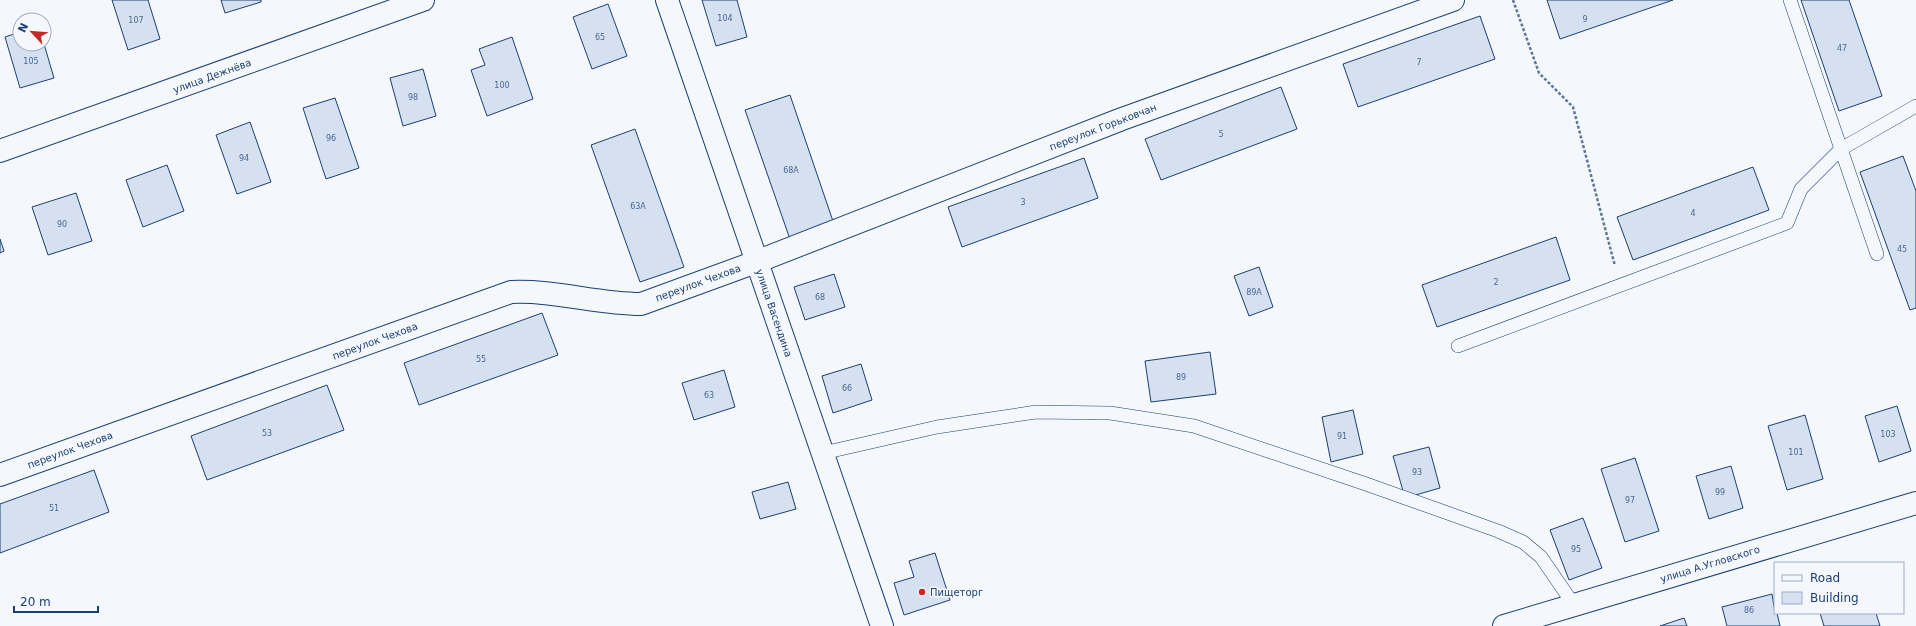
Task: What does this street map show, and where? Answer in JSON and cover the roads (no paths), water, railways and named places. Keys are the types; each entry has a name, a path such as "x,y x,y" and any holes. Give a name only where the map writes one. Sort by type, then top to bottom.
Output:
{"street":[{"name":"улица Дежнёва","path":"0,151 423,0"},
{"name":"улица Васендина","path":"667,0 882,626"},
{"name":"переулок Горьковчан","path":"756,262 1122,119 1453,0"},
{"name":"переулок Чехова","path":"0,474 511,292 535,291 621,304 641,304 756,262"},
{"name":"улица А.Угловского","path":"1514,625 1574,605 1916,503"}],"lane":[{"path":"1790,0 1877,254"},
{"path":"1458,346 1787,223 1801,189 1841,149 1916,106"},
{"path":"822,453 937,427 1036,412 1110,413 1194,426 1388,492 1498,531 1523,542 1541,558 1574,605"}],"place":[{"name":"Пищеторг","path":"922,592"}]}
